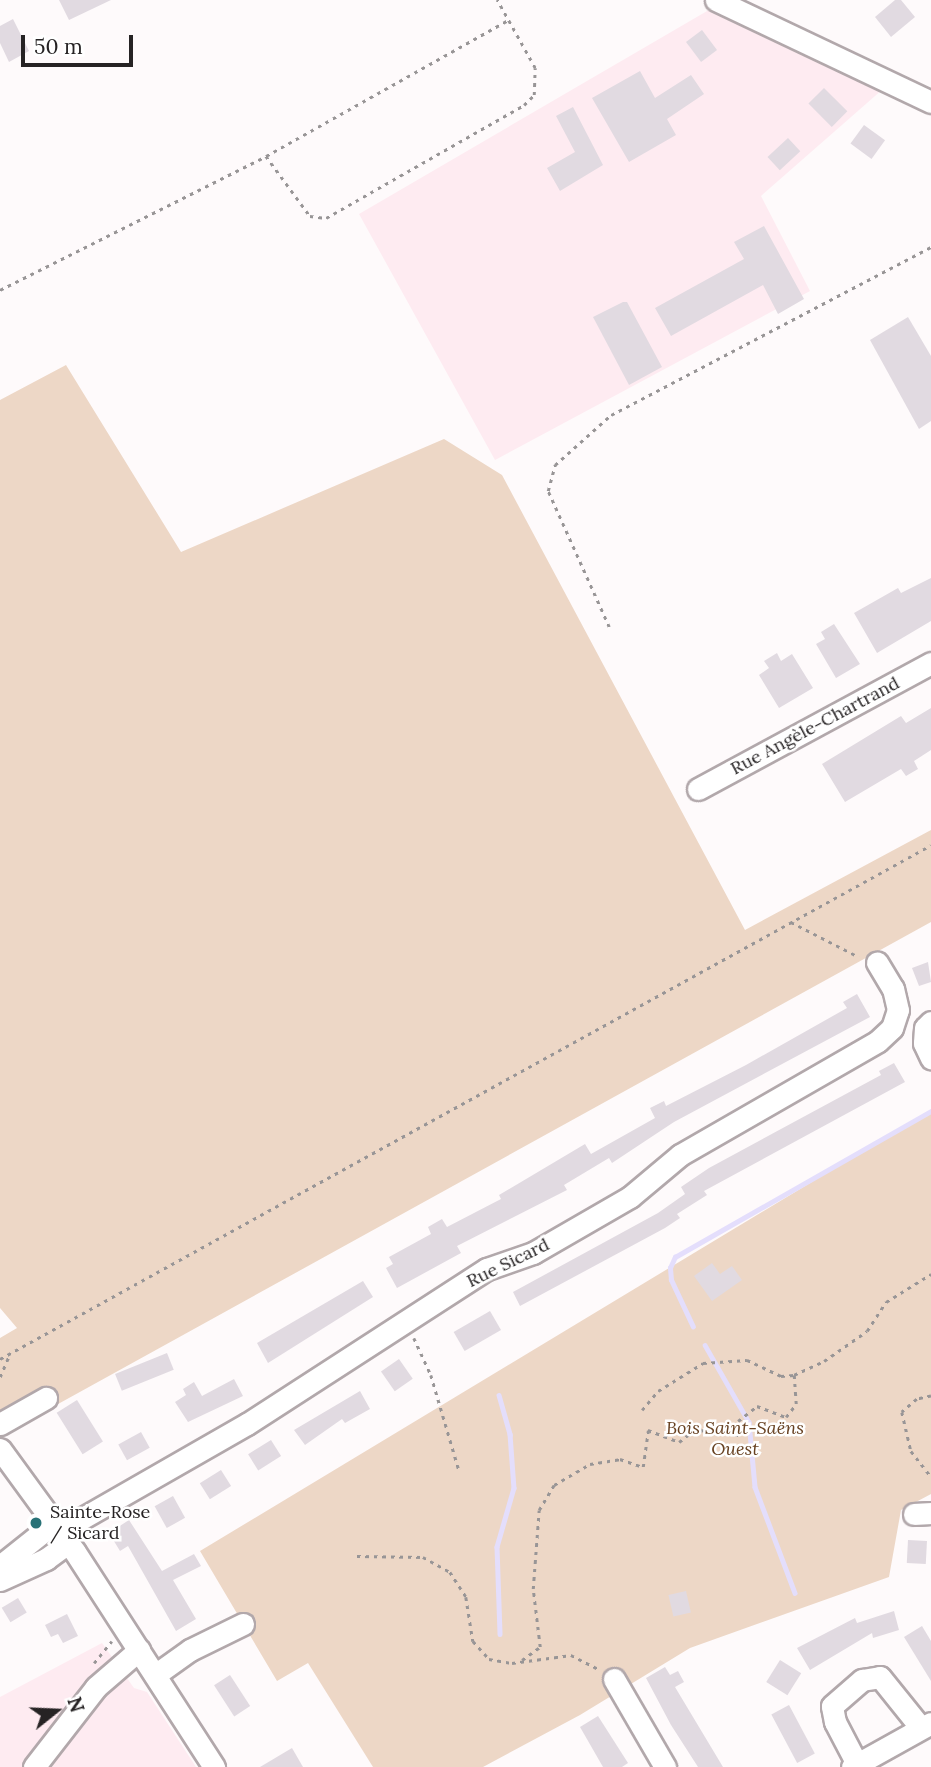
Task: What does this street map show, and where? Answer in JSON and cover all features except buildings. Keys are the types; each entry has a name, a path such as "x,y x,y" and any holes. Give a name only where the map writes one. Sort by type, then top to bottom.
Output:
{"street":[{"path":"716,0 931,102"},
{"name":"Rue Angèle-Chartrand","path":"698,789 931,663"},
{"name":"Rue Sicard","path":"61,1532 247,1424 488,1269 533,1253 630,1197 680,1155 878,1041 892,1028 898,1010 893,989 877,962"},
{"path":"931,1022 924,1043 931,1058"},
{"path":"0,1424 46,1398"},
{"path":"0,1449 61,1532 214,1767"},
{"path":"0,1566 61,1532"},
{"path":"0,1580 46,1559 61,1532"},
{"path":"155,1675 190,1650 243,1623"},
{"path":"39,1765 96,1687 139,1650"},
{"path":"880,1677 926,1725 855,1766 835,1722 832,1706 862,1681 880,1677"},
{"path":"614,1679 665,1767"}],"path":[{"path":"266,156 310,216 326,218 524,105 534,95 535,68 497,0"},
{"path":"0,290 266,156 509,20"},
{"path":"609,627 548,491 555,465 611,415 931,247"},
{"path":"0,1359 931,845"},
{"path":"791,922 820,940 877,962"},
{"path":"642,1410 658,1391 703,1363 747,1360 781,1376 794,1375 855,1341 886,1302 931,1274"},
{"path":"405,1321 431,1376 459,1470"},
{"path":"0,1377 10,1353"},
{"path":"522,1660 540,1647 533,1590 539,1510 554,1485 578,1468 590,1465 620,1459 643,1467 648,1430 679,1442 692,1432 710,1429 739,1435 738,1421 757,1406 786,1417 796,1404 794,1375"},
{"path":"931,1396 917,1399 902,1412 911,1451 931,1478"},
{"path":"357,1556 423,1557 437,1563 459,1582 479,1651 502,1663 571,1655 614,1679"}],"shaded area":[{"path":"714,7 883,89 761,196 810,291 495,460 359,214"},
{"path":"102,1643 134,1688 147,1692 196,1767 0,1767 0,1697"}],"green space":[{"path":"66,365 181,552 444,439 502,475 745,930 931,830 931,922 11,1430 0,1419 0,1338 17,1328 0,1308 0,400"},
{"name":"Bois Saint-Saëns Ouest","path":"931,1110 931,1494 901,1510 889,1577 690,1648 580,1715 483,1767 373,1767 308,1663 277,1681 200,1551"}],"waterway":[{"path":"693,1327 671,1280 670,1268 675,1257 931,1111"},
{"path":"705,1345 749,1422 755,1487 795,1593"},
{"path":"499,1395 510,1434 514,1488 497,1547 500,1634"}],"place":[{"name":"Sainte-Rose / Sicard","path":"36,1523"}]}
